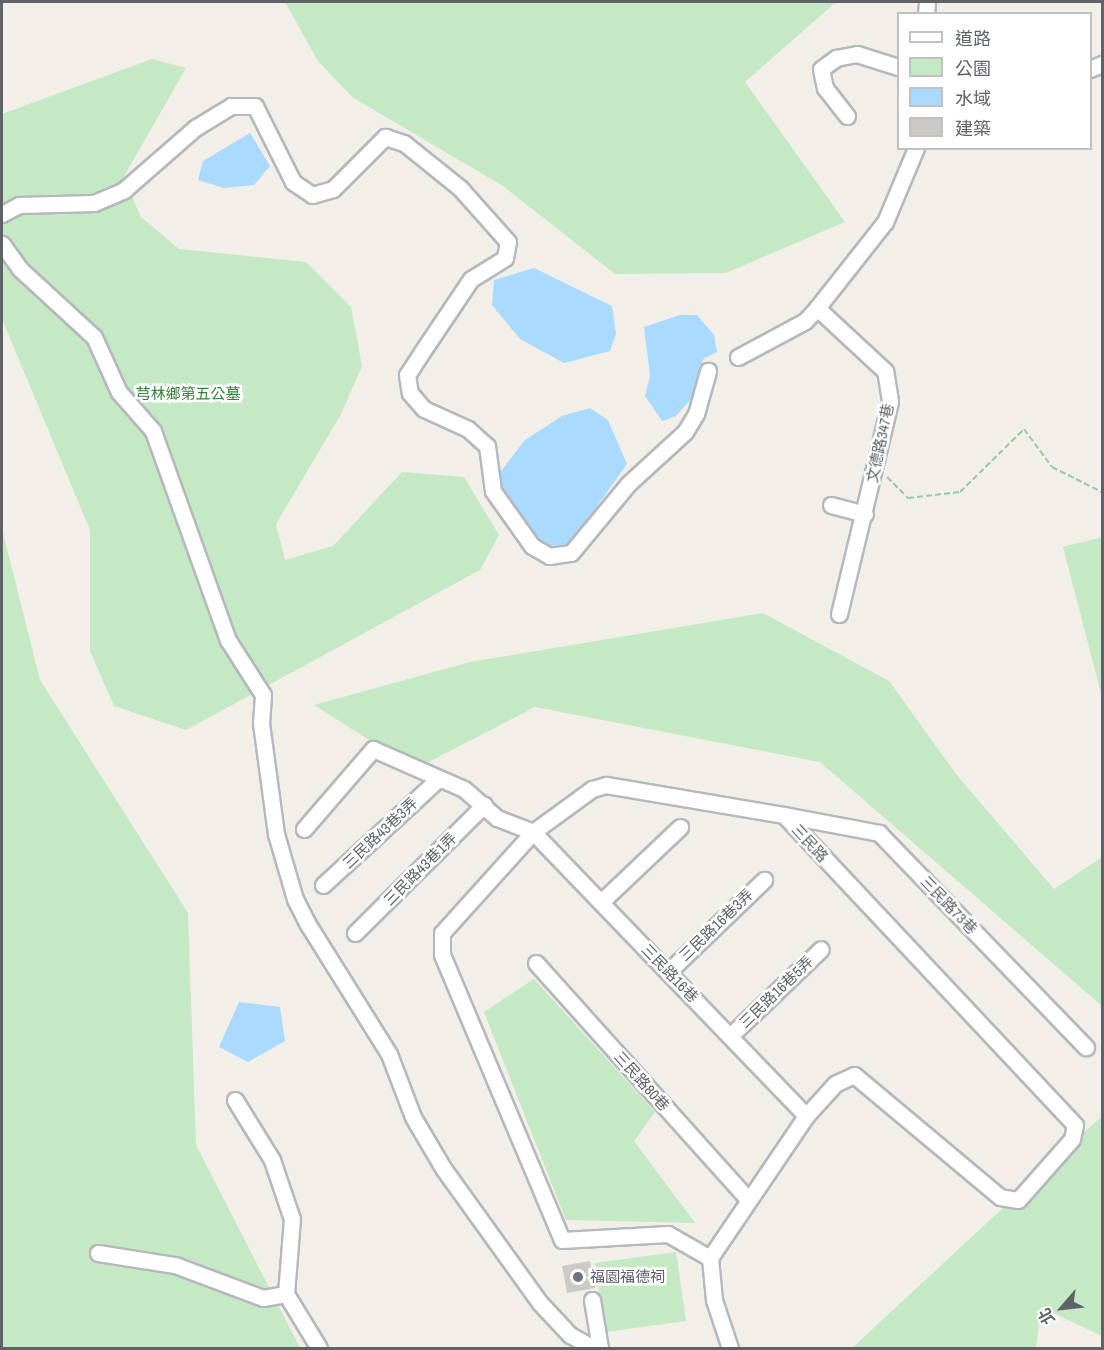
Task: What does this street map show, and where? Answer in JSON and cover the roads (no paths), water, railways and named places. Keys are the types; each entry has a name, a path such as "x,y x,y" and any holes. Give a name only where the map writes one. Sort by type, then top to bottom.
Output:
{"street":[{"path":"847,116 825,88 821,69 836,58 856,54 897,67"},
{"path":"2,214 19,205 94,203 124,190 195,128 231,106 255,106 293,182 312,195 333,189 385,137 404,143 460,188 508,242 505,258 471,279 407,375 410,393 424,409 468,429 487,446 493,491 532,546 549,556 571,554 628,484 685,432 696,414 708,371"},
{"path":"738,357 806,321 885,222 915,150"},
{"path":"2,244 20,269 94,337 119,392 153,431 228,640 263,695 262,733 276,834 295,898 309,926 384,1044 413,1117 443,1168 540,1303 570,1335 593,1348"},
{"name":"文德路347巷","path":"817,308 885,371 890,401 874,464 865,514 839,614"},
{"path":"831,505 865,514"},
{"path":"304,829 372,749 436,781 464,789 497,818 533,832"},
{"name":"三民路43巷3弄","path":"323,885 436,781"},
{"name":"三民路","path":"606,786 784,815 1075,1125 1072,1139 1018,1200 1000,1197 854,1075 835,1084 806,1116 748,1198 710,1258 668,1234 562,1240 442,954 442,933 533,832 592,789 606,786"},
{"name":"三民路43巷1弄","path":"355,933 484,805"},
{"name":"三民路73巷","path":"784,815 879,833 1086,1047"},
{"path":"601,902 680,827"},
{"name":"三民路16巷","path":"533,832 731,1035 806,1116"},
{"name":"三民路16巷3弄","path":"669,971 764,880"},
{"name":"三民路16巷5弄","path":"731,1035 821,949"},
{"name":"三民路80巷","path":"536,963 748,1198"},
{"path":"235,1100 272,1160 292,1219 285,1294 319,1348"},
{"path":"98,1253 175,1265 263,1298 285,1294"},
{"path":"710,1258 714,1300 730,1348"},
{"path":"592,1300 600,1348"}],"water":[{"path":"250,133 270,166 254,185 224,188 198,180 203,161"},
{"path":"534,268 612,306 616,334 610,351 564,363 520,339 492,305 494,280"},
{"path":"680,315 697,315 714,335 717,352 703,359 691,399 676,416 662,421 645,396 650,376 644,327"},
{"path":"590,408 608,420 627,464 570,544 537,547 496,490 498,475 525,440 562,416"},
{"path":"239,1002 280,1007 285,1041 248,1062 219,1047"}],"place":[{"name":"福園福德祠","path":"578,1277"}],"park label":[{"name":"芎林鄉第五公墓","path":"188,394"}]}
